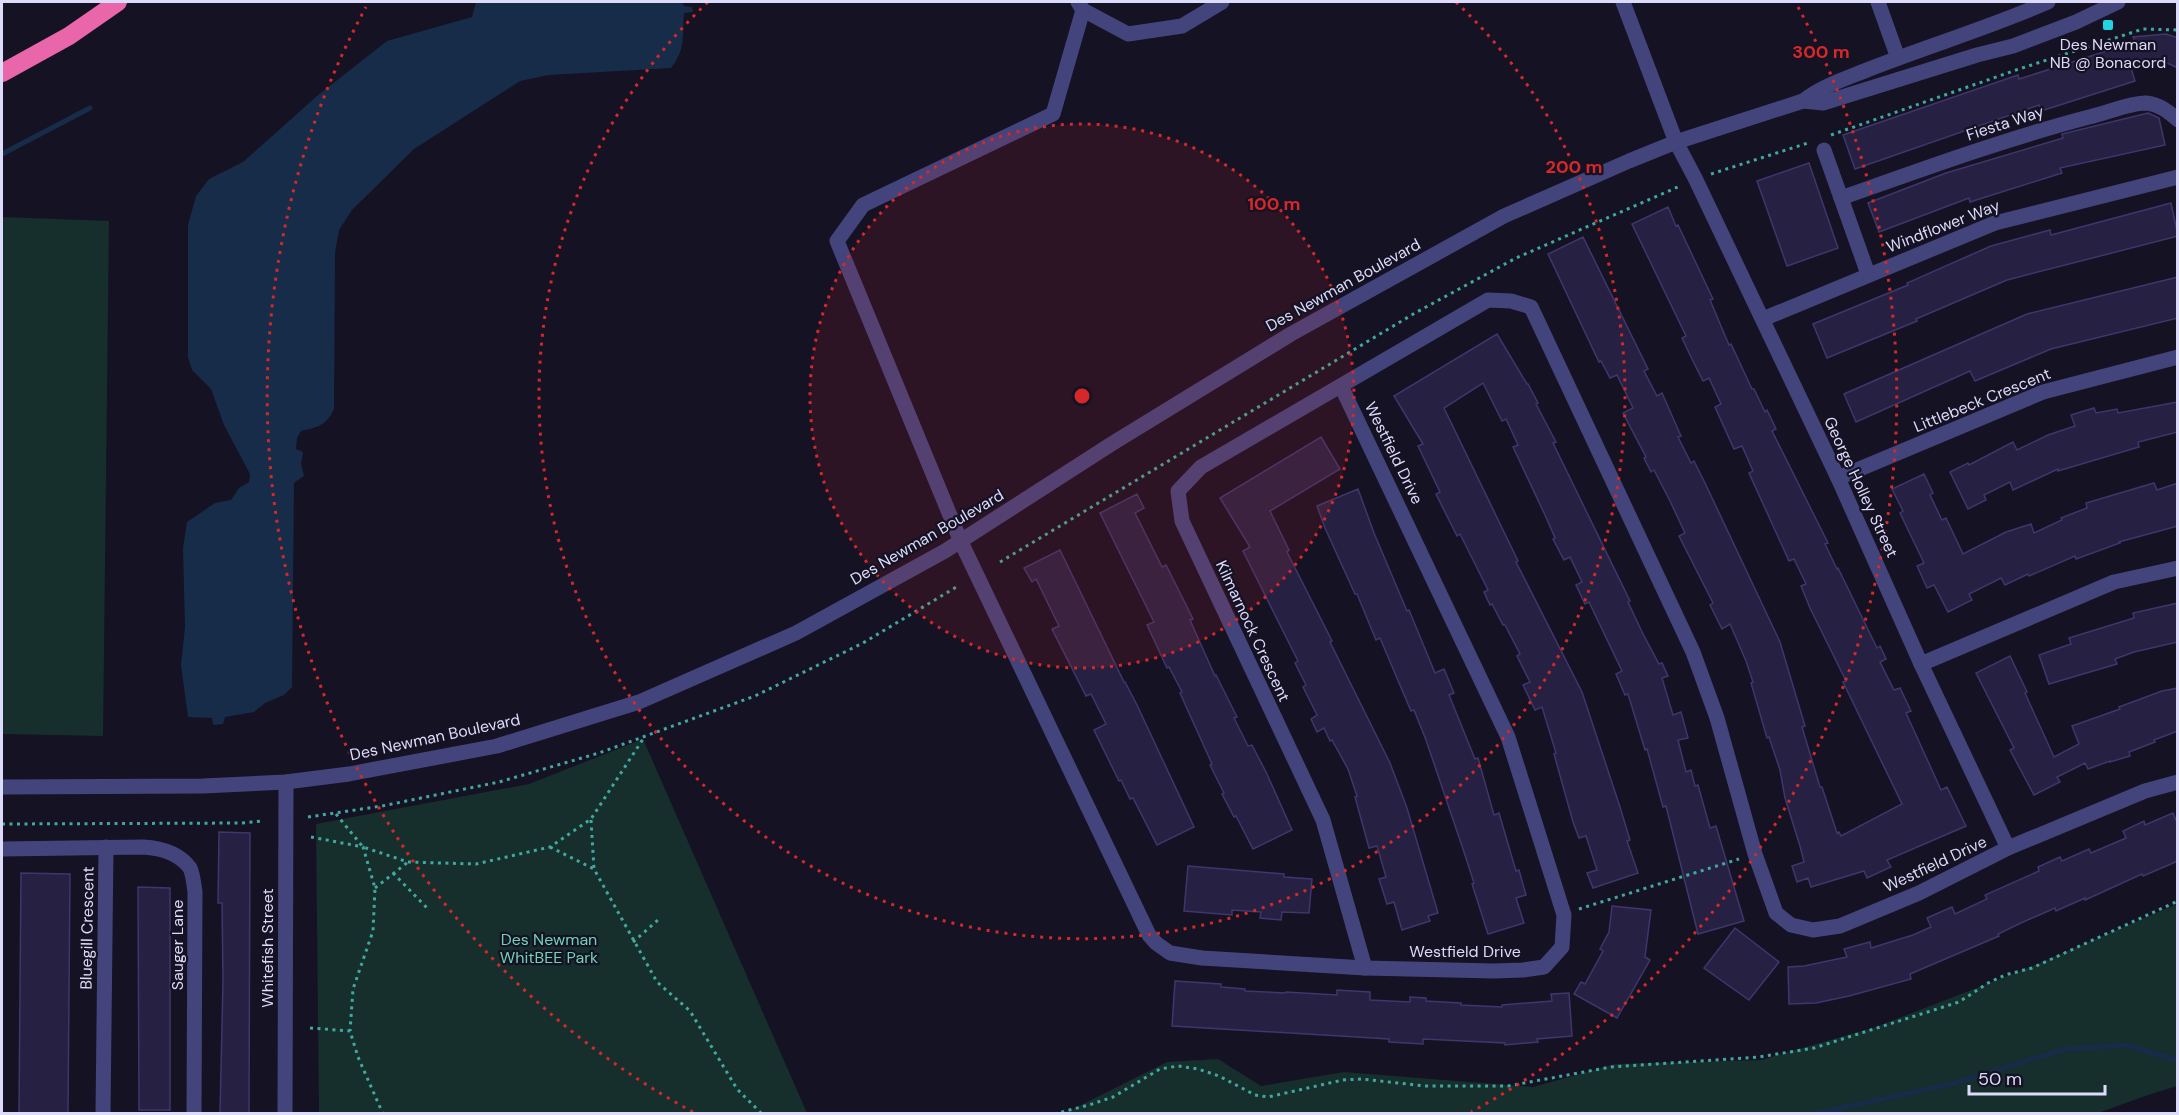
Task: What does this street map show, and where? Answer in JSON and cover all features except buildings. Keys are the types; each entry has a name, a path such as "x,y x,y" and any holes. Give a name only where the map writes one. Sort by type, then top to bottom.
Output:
{"highway":[{"path":"2,73 69,36 118,2"}],"street":[{"path":"1081,6 1128,34 1182,26 1222,2"},
{"name":"George Holley Street","path":"1623,2 1676,142 1838,478 1921,664 2008,848"},
{"path":"1878,2 1898,58"},
{"name":"Des Newman Boulevard","path":"2,787 180,786 286,782 349,774 497,746 639,702 796,633 961,542 1113,443 1291,334 1504,216 1676,142 1803,101 1817,90 2048,2"},
{"name":"Des Newman Boulevard","path":"1803,101 1823,103 2013,46 2076,22 2118,2"},
{"name":"Westfield Drive","path":"1081,6 1053,114 863,205 837,241 961,542 1149,935 1170,953 1203,958 1365,968 1494,971 1544,967 1562,946 1564,915 1508,737 1341,386 1488,300 1511,301 1531,307 1693,652 1717,718 1755,854 1776,913 1791,925 1813,930 1840,926 1919,893 2008,848 2145,791 2178,782"},
{"name":"Fiesta Way","path":"1841,198 1956,158 2132,104 2156,105 2178,120"},
{"path":"1822,142 1868,274"},
{"name":"Windflower Way","path":"1763,319 1995,223 2178,177"},
{"name":"Littlebeck Crescent","path":"1838,478 2043,392 2178,357"},
{"name":"Kilmarnock Crescent","path":"1341,386 1201,467 1178,491 1182,521 1323,820 1365,968"},
{"path":"1921,664 2114,582 2178,568"},
{"name":"Whitefish Street","path":"285,1113 286,782"},
{"name":"Bluegill Crescent","path":"2,849 106,847 103,1113"},
{"name":"Sauger Lane","path":"106,847 161,848 174,855 190,869 195,892 194,1113"}],"path":[{"path":"1722,171 1822,142 2016,70 2143,29 2178,30"},
{"path":"1000,562 1425,308 1516,258 1674,190"},
{"path":"308,816 382,806 499,782 621,745 755,696 863,643 958,586"},
{"path":"311,837 363,847 408,862 476,864 550,847 591,819 643,739"},
{"path":"336,813 363,847 375,888 373,931 353,989 350,1031 358,1057 383,1113"},
{"path":"591,819 594,869 633,942 657,982 690,1011 736,1089 762,1113"},
{"path":"2,824 262,821"},
{"path":"550,847 594,869"},
{"path":"1564,915 1755,854"},
{"path":"375,888 408,862"},
{"path":"393,873 429,910"},
{"path":"1054,1113 1089,1106 1113,1097 1160,1069 1178,1066 1198,1069 1219,1076 1255,1095 1268,1097 1343,1080 1362,1079 1425,1086 1508,1086 1611,1067 1759,1057 1814,1047 1959,1002 2005,975 2032,968 2178,901"},
{"path":"633,942 658,920"},
{"path":"310,1028 350,1031"}],"green space":[{"path":"2,217 109,221 103,736 2,734"},
{"name":"Des Newman WhitBEE Park","path":"643,739 807,1113 319,1113 316,824 529,784"},
{"path":"2177,904 2177,1086 2098,1113 1057,1113 1071,1110 1167,1062 1218,1059 1261,1086 1344,1072 1533,1087 1615,1064 1761,1060 1876,1027 2028,968"}],"water":[{"path":"476,2 682,2 684,6 692,7 693,12 684,13 681,48 671,68 549,75 520,81 414,149 352,210 339,230 335,253 334,409 325,422 317,427 301,431 297,438 296,449 303,452 301,464 304,476 294,483 292,687 284,695 265,703 254,712 225,717 223,724 213,725 212,718 188,717 181,665 185,627 183,548 187,522 215,503 231,500 239,488 249,482 250,474 224,425 211,389 192,370 188,357 188,225 196,196 209,179 243,162 317,96 387,41 472,17"}],"waterway":[{"path":"2,154 90,108"},
{"path":"1814,1114 1955,1083 2065,1049 2127,1045 2175,1060 2178,1057"}],"place":[{"name":"Des Newman NB @ Bonacord","path":"2108,25"}]}
